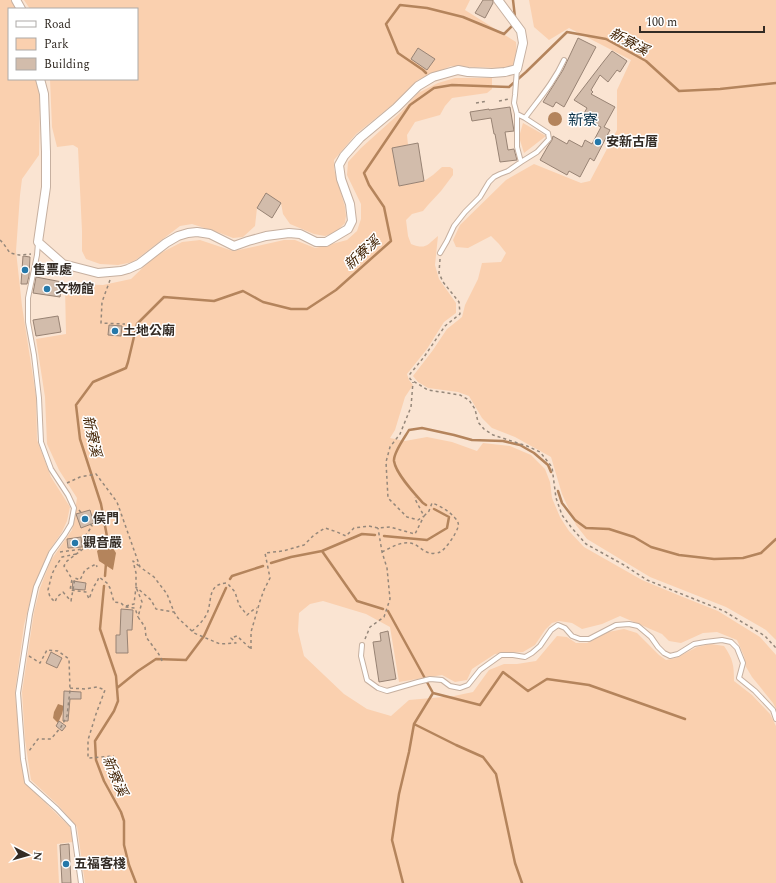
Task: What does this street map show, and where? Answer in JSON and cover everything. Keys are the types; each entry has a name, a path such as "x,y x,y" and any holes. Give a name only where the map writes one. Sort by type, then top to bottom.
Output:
{"street":[{"path":"40,80 44,94 46,187 38,242 63,264 98,273 128,269 139,264 166,243 178,236 197,232 210,234 234,246 266,236 289,233 300,234 316,242 326,242 348,229 352,221 350,204 341,179 339,165 344,156 360,138 396,108 413,90 433,77 458,70 492,73 517,72 523,43 521,31 498,0"}],"lane":[{"path":"524,118 541,98 557,74 564,60"},
{"path":"517,72 516,95 514,103 517,114 517,147 521,162"},
{"path":"440,254 454,226 480,196 489,182 494,177 508,171 537,152 548,139 548,133 517,114"},
{"path":"38,242 37,255 28,298 28,322 34,355 39,398 41,442 51,468 74,508 71,524 51,553 36,587 23,654 18,693 23,759 28,782 73,826 81,883"},
{"path":"362,645 361,656 367,680 378,688 387,691 430,679 442,680 450,686 460,688 468,685 480,670 501,655 525,657 532,653 540,646 551,630 558,625 565,628 572,636 580,639 589,639 616,625 629,624 638,626 651,637 664,653 670,656 678,654 694,644 722,640 731,642 737,648 743,663 739,678 773,710 776,719"}],"path":[{"path":"499,101 512,98 514,103"},
{"path":"476,103 487,101"},
{"path":"0,240 10,253 19,255 37,255"},
{"path":"440,254 439,273 443,282 460,302 460,314 446,326 410,374 410,379 428,390 460,395 469,400 475,409 478,422 484,429 493,435 527,446 540,452 552,467 556,498 562,515 586,544 624,564 647,580 724,611 765,636 776,648"},
{"path":"113,271 102,302 101,323 125,324"},
{"path":"382,552 398,544 404,543 414,544 430,554 441,552 447,546 458,527 458,522 455,518 441,507 432,503 429,511 418,520 408,517 388,498 386,462 390,447 400,434 411,407 413,381"},
{"path":"62,486 80,477 96,474 117,502 140,567"},
{"path":"415,497 424,516"},
{"path":"80,511 92,526 86,535 83,549 67,561 64,566 72,579 70,590 86,592 89,600 99,577 107,583 114,602 121,603 125,607 135,608 138,617 145,627 146,637 162,659"},
{"path":"125,607 134,604 136,573 133,561 154,577 167,594 178,618 194,633 220,644 236,642 231,638 237,636 251,649 252,632 258,608 270,578 265,553 283,551 304,545 314,535 325,528 346,536 354,528 369,526 378,528 390,527 415,534 424,516"},
{"path":"362,645 370,627 384,617 390,599 387,568 382,552 378,528"},
{"path":"51,553 83,549"},
{"path":"77,553 62,557 52,574 48,590 50,597 55,602 57,597 63,592 72,601 75,578 80,580 85,570 96,564 97,567"},
{"path":"192,630 198,627 207,612 210,596 216,587 221,583 229,584 235,592 239,605 247,616 252,610 258,608"},
{"path":"136,588 150,600 156,609 174,612"},
{"path":"136,588 142,602 138,617"},
{"path":"23,654 40,663 47,650 58,651 69,659 70,689 66,716 61,727 51,739 38,740 23,759"},
{"path":"70,689 97,687 105,690 88,740 88,758 114,756"}],"green space":[{"path":"0,0 12,0 16,8 8,8 8,80 38,80 40,96 39,155 22,179 16,251 22,306 36,396 37,440 51,477 70,507 67,521 62,532 49,551 34,586 24,625 15,692 21,762 25,783 70,827 73,842 57,844 59,883 0,883"},
{"path":"24,0 470,0 465,10 516,42 517,57 513,67 499,68 451,66 418,80 396,102 356,134 334,160 334,169 345,207 346,216 345,223 336,232 325,236 314,234 290,224 283,214 281,203 266,194 257,208 255,226 243,237 233,238 192,224 180,226 133,262 118,265 100,264 86,259 82,251 78,148 73,145 57,147 52,127 50,80 138,80 138,8 29,8"},
{"path":"529,0 776,0 776,640 766,630 726,607 650,577 587,539 576,525 562,494 551,457 515,437 492,428 482,418 469,396 458,392 428,388 418,382 413,376 447,329 462,317 465,305 478,279 482,263 501,262 506,253 491,236 468,248 456,247 453,240 460,225 506,180 534,164 581,183 590,181 617,130 617,90 631,60 569,28 549,40 534,27"},
{"path":"455,78 492,78 492,89 487,93 452,98 440,115 415,122 407,135 408,145 392,148 399,186 424,181 442,167 450,167 453,169 453,175 423,211 412,214 406,220 408,236 411,244 420,247 426,246 438,236 435,265 439,279 456,303 456,313 444,322 427,349 407,374 413,385 405,397 395,430 390,438 405,441 427,437 452,442 477,451 483,443 510,446 531,455 545,469 550,482 552,498 560,517 569,531 584,547 642,580 718,611 760,637 776,655 776,709 746,667 744,656 737,640 717,632 703,633 681,643 669,641 662,634 620,616 602,624 582,629 572,623 559,621 552,623 545,630 535,645 523,652 495,654 472,669 467,680 455,682 442,675 399,682 390,627 366,614 323,601 310,604 299,613 298,631 304,656 344,694 367,709 391,716 409,700 454,696 473,692 489,670 504,664 517,664 536,661 557,636 567,637 576,643 587,643 608,632 624,629 637,633 666,660 676,658 697,647 711,644 724,646 732,662 734,681 752,695 770,714 776,726 776,883 85,883 77,827 58,805 31,780 25,740 22,692 34,612 40,588 51,560 72,530 77,498 59,470 47,444 45,397 36,339 66,334 65,286 77,284 103,285 131,279 155,256 182,242 200,240 233,251 284,240 295,240 315,248 347,240 357,231 361,219 361,204 347,175 348,162 361,148 401,112 418,93 438,83"},
{"path":"523,123 546,136 524,153 519,137"}],"shaded area":[{"path":"552,112 558,112 562,116 562,122 558,126 552,126 548,122 548,116"},
{"path":"108,540 116,553 113,570 99,561 97,551"},
{"path":"58,704 64,706 58,723 53,718"}],"building":[{"path":"483,0 493,0 493,3 485,18 475,13"},
{"path":"578,38 596,47 564,107 556,102 553,107 543,102 563,70"},
{"path":"418,48 435,59 427,70 411,59"},
{"path":"612,51 627,61 620,72 617,70 608,82 600,75 591,90 593,92 591,94 615,107 604,127 610,130 594,161 590,158 580,177 569,171 567,175 540,160 553,136 567,144 569,140 582,147 585,140 592,144 601,127 582,117 587,108 574,100"},
{"path":"510,107 514,131 505,132 508,150 514,149 517,160 500,162 491,118 472,121 470,112"},
{"path":"418,143 424,181 399,186 392,148"},
{"path":"266,193 281,203 272,218 257,208"},
{"name":"售票處","path":"23,256 30,257 27,284 21,284"},
{"name":"文物館","path":"36,277 62,282 60,297 33,293"},
{"path":"58,316 61,332 36,336 33,320"},
{"name":"土地公廟","path":"109,325 122,326 121,336 108,335"},
{"name":"侯門","path":"90,510 94,523 81,528 76,514"},
{"name":"觀音嚴","path":"81,537 82,547 68,548 67,539"},
{"path":"73,581 86,583 85,590 72,589"},
{"path":"121,609 133,610 132,630 127,630 128,653 116,653 116,635 120,635"},
{"path":"388,631 396,679 379,682 373,642 381,641 380,633"},
{"path":"51,652 62,658 57,668 46,663"},
{"path":"64,691 81,692 81,699 70,699 68,721 63,721"},
{"path":"59,721 66,726 62,731 56,726"},
{"name":"五福客棧","path":"69,844 71,883 62,883 60,845"}],"waterway":[{"path":"513,0 515,17"},
{"path":"426,73 398,53 386,24 400,5 427,8 463,17 504,34 514,24"},
{"name":"新寮溪","path":"108,542 101,504 80,439 76,405 93,382 126,368 137,324 164,297 214,301 243,291 263,302 291,309 307,309 336,290 391,241 384,207 369,185 364,173 410,105 434,88 452,85 509,87 567,32 606,39 646,61 679,91 720,89 776,83"},
{"path":"426,505 406,483 395,466 394,458 397,450 409,430 422,428 472,440 503,441 520,445 534,453 548,465 551,472"},
{"path":"558,491 562,503 575,520 586,528 609,529 634,537 651,547 679,555 714,559 743,558 761,553 776,539"},
{"path":"384,536 427,540 447,528 449,517 434,509"},
{"path":"322,551 362,534 375,535"},
{"path":"271,563 291,557 322,551 357,601 383,609"},
{"name":"新寮溪","path":"105,576 106,563"},
{"path":"230,579 232,576 263,566"},
{"name":"新寮溪","path":"104,586 100,629 116,676 118,701 114,711 95,741 96,760 104,781 121,812 124,821 124,845 129,865 136,883"},
{"path":"117,688 156,659 186,660 204,636 226,588"},
{"path":"388,611 433,693 414,724 399,794 392,840 403,883"},
{"path":"433,693 480,705 503,672 528,691 547,679 589,685 685,719"},
{"path":"414,724 483,757 496,774 515,863 522,883"}],"place":[{"name":"安新古厝","path":"598,142"},
{"name":"售票處","path":"25,270"},
{"name":"文物館","path":"47,289"},
{"name":"土地公廟","path":"115,331"},
{"name":"侯門","path":"85,519"},
{"name":"觀音嚴","path":"75,543"},
{"name":"五福客棧","path":"66,864"}],"district":[{"name":"新寮","path":"583,120"}]}
